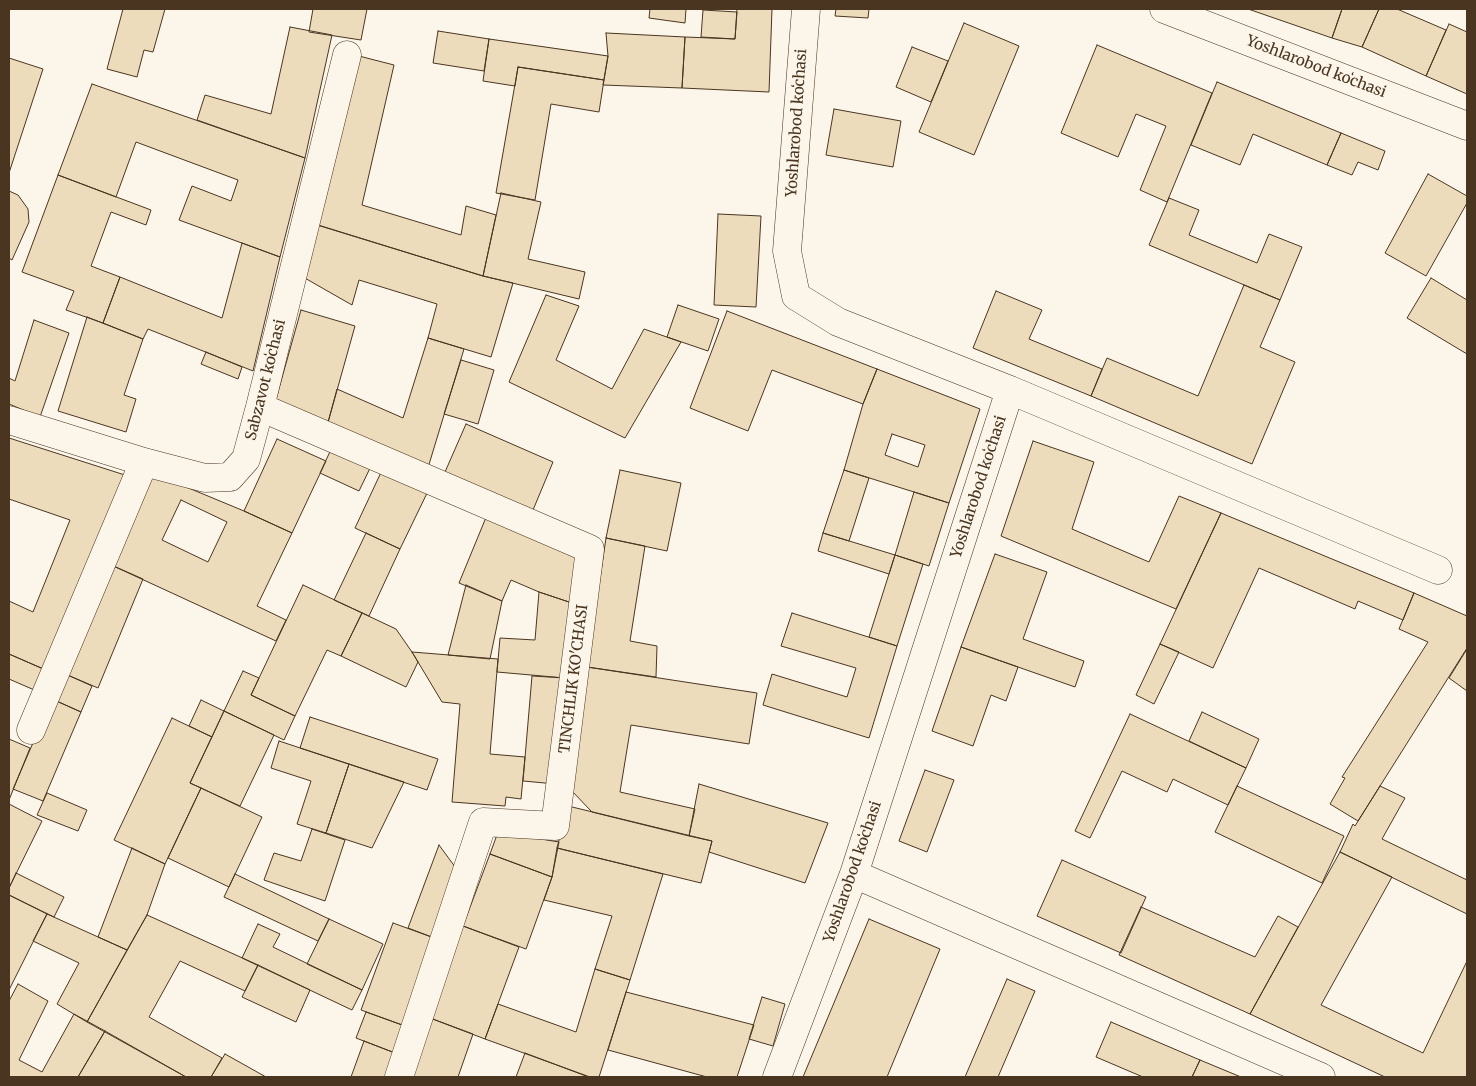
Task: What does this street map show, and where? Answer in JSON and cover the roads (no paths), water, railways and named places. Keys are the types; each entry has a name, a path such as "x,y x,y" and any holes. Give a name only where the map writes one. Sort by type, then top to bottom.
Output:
{"street":[{"name":"Yoshlarobod koʻchasi","path":"777,1077 854,874 1010,390 838,322 796,296 788,252 806,9"},
{"name":"Yoshlarobod koʻchasi","path":"1164,9 1467,126"},
{"name":"Sabzavot koʻchasi","path":"9,420 144,462 205,478 230,477 246,459 347,54"},
{"path":"1010,390 1438,570"},
{"name":"TINCHLIK KO'CHASI","path":"260,407 590,549 556,826 483,822 399,1077"},
{"path":"31,730 144,462"},
{"path":"854,874 1322,1077"}]}
